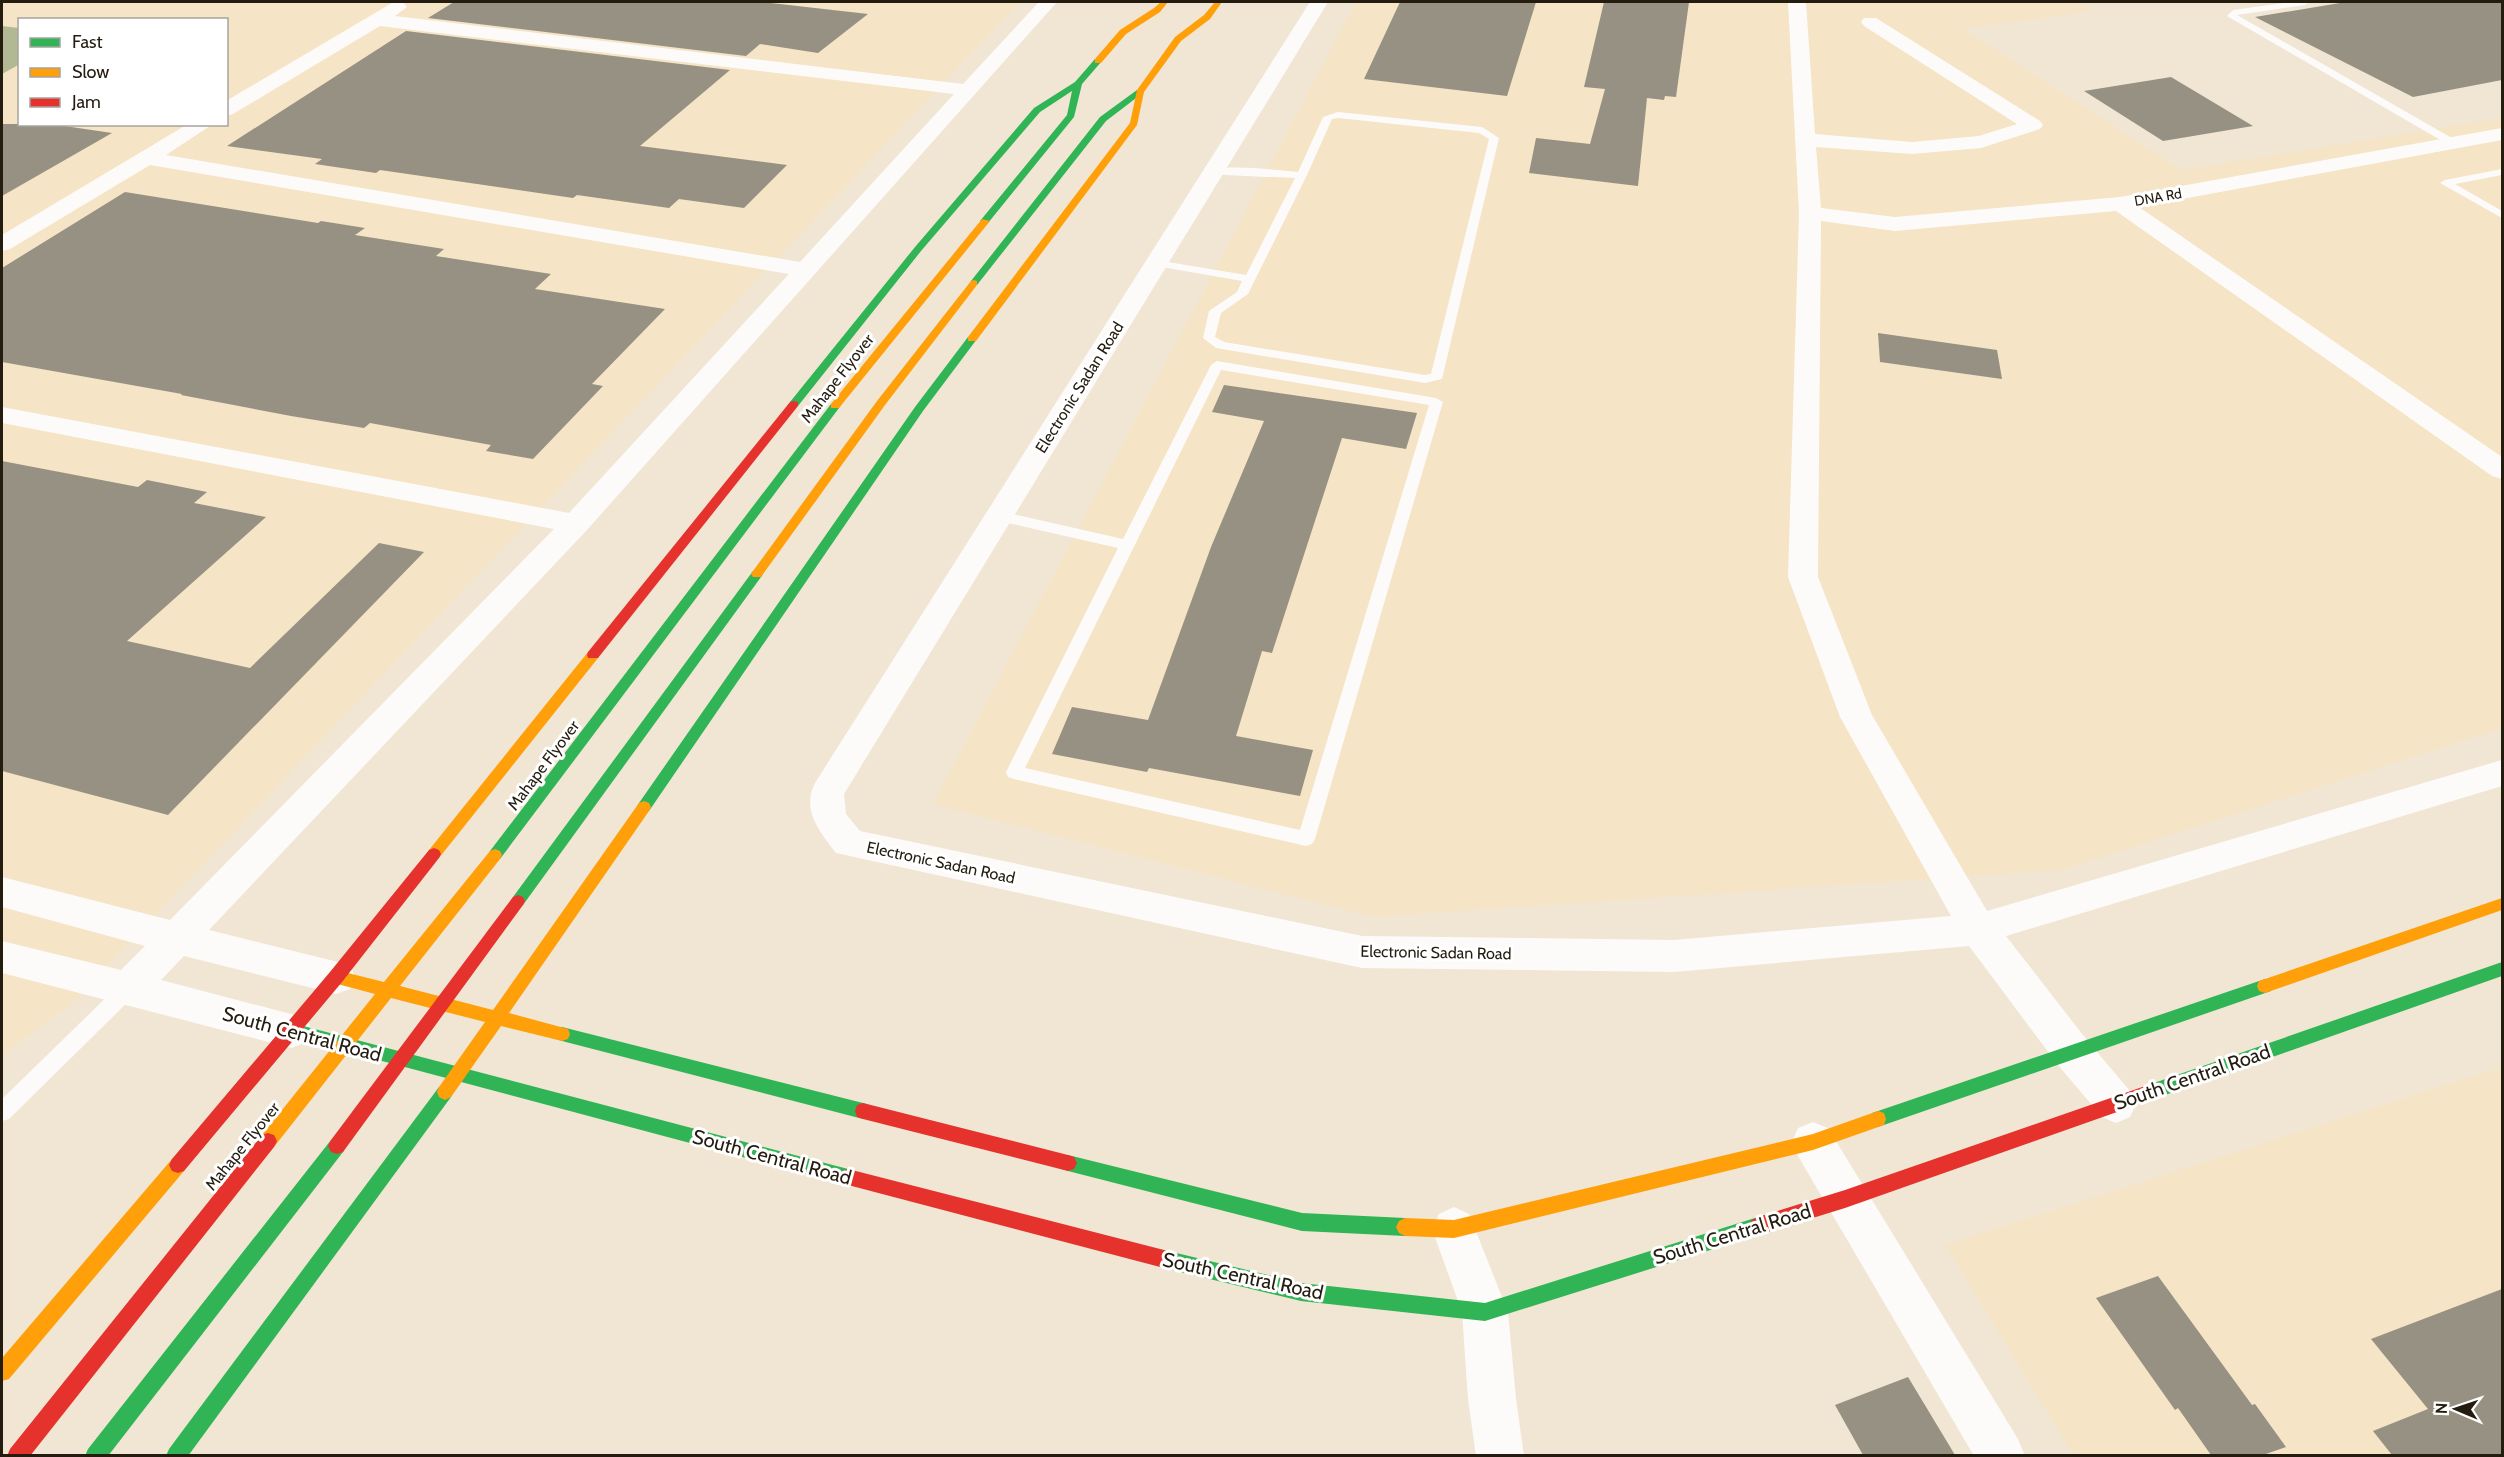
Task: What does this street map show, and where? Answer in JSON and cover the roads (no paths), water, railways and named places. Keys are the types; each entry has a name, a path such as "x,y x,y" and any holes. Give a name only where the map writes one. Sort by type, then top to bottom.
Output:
{"main road":[{"path":"95,1455 355,1124 880,404 1103,119 1140,92 1178,39 1207,17 1218,2"},
{"path":"2,1372 292,1030 918,249 1037,110 1078,84 1122,32 1161,6"},
{"path":"1178,39 1184,14"},
{"path":"1122,32 1128,15"},
{"name":"Mahape Flyover","path":"17,1455 490,862 840,399 1071,115 1078,84"},
{"path":"176,1455 458,1075 919,409 1134,123 1140,92"},
{"path":"336,976 1136,1182 1302,1222 1454,1229 1813,1142 2502,904"},
{"name":"South Central Road","path":"292,1030 1133,1252 1301,1292 1485,1312 1845,1198 2502,969"}],"street":[{"path":"228,109 407,2"},
{"path":"128,989 576,524 1048,2"},
{"name":"Electronic Sadan Road","path":"1318,2 826,793 829,818 849,843 1362,952 1674,956 1978,929 2502,773"},
{"path":"1797,2 1810,213 1803,577 1856,717 1978,929 2072,1052 2116,1104"},
{"path":"379,20 968,90"},
{"path":"1806,140 1912,148 1982,142 2033,124 1870,21"},
{"path":"2,244 200,126"},
{"name":"DNA Rd","path":"1810,213 1895,224 2120,204 2502,134"},
{"path":"147,158 805,270"},
{"path":"2120,204 2502,470"},
{"path":"2,415 576,524"},
{"path":"2,892 177,938 336,976"},
{"name":"South Central Road","path":"2,957 292,1030"},
{"path":"1813,1142 2001,1455"},
{"path":"1454,1229 1485,1312 1500,1455"}],"lane":[{"path":"2306,2 2232,15 2453,143"},
{"path":"1338,115 1482,130 1494,138 1437,376 1425,379 1220,345 1209,338 1215,311 1242,294 1302,175 1328,117 1338,115"},
{"path":"1212,172 1238,171 1302,175"},
{"path":"2502,172 2445,183 2502,215"},
{"path":"1156,263 1249,279"},
{"path":"1217,365 1436,402 1306,839 1014,772 1127,545 1217,365"},
{"path":"999,516 1127,545"},
{"path":"2,1112 128,989"}]}
